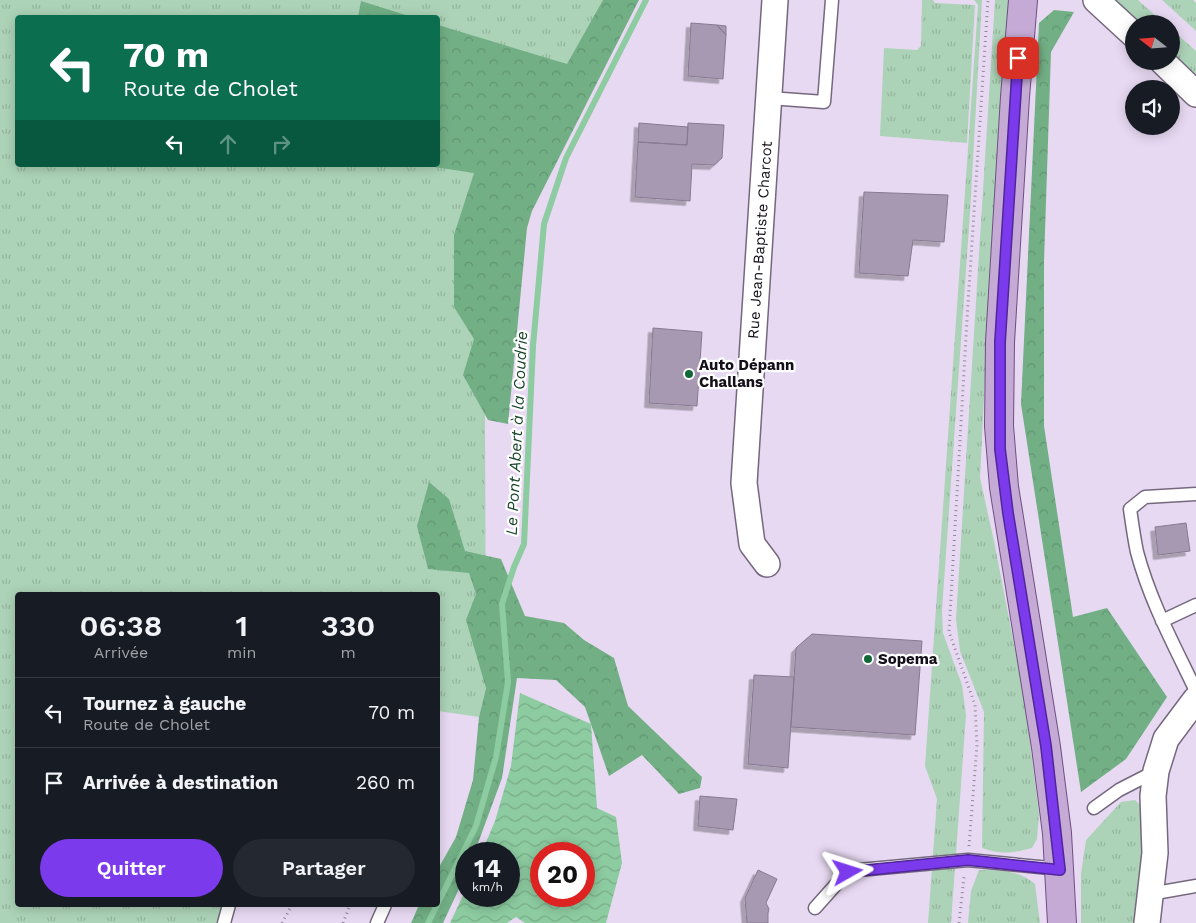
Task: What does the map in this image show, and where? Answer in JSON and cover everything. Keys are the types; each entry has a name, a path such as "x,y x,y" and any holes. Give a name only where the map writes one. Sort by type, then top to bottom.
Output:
{"main road":[{"path":"1023,0 1000,342 1000,441 1007,502 1046,746 1060,870 1062,923"}],"street":[{"name":"Rue Jean-Baptiste Charcot","path":"767,564 752,544 744,483 776,0"},
{"path":"1096,0 1125,27"},
{"path":"1171,70 1196,94"},
{"path":"1147,923 1155,854 1153,796 1156,770 1166,739 1196,699"}],"lane":[{"path":"769,98 824,102 832,0"},
{"path":"1196,494 1145,496 1130,510 1137,550 1149,588 1162,621 1196,691"},
{"path":"1162,621 1196,605"},
{"path":"1094,808 1119,790 1156,770"},
{"path":"815,908 848,872 968,860 1060,870"},
{"path":"1150,894 1196,886"},
{"path":"224,923 228,907"},
{"path":"377,923 384,907"}],"path":[{"path":"959,923 962,885 968,860 977,745 975,705 949,632 988,0"},
{"path":"282,923 291,907"},
{"path":"343,923 349,907"}],"green space":[{"path":"0,0 613,0 580,71 440,27 440,15 15,15 15,167 440,167 440,165 493,169 485,414 486,688 479,717 440,711 440,592 15,592 15,907 236,907 231,923 0,923"},
{"path":"603,0 639,0 532,211 527,228 508,424 488,420 463,375 474,339 454,307 454,235 474,173 434,167 440,167 440,26 567,64"},
{"path":"922,0 933,0 935,3 975,5 967,143 880,136 884,48 917,50 921,46"},
{"path":"974,0 982,0 970,213 942,610 943,633 962,685 966,715 951,923 928,923 937,799 925,766 978,5"},
{"path":"995,0 1011,0 980,478 1024,696 1039,814 1037,839 1032,848 1007,852 995,852 982,848 984,712 960,651 956,619"},
{"path":"1111,0 1138,0 1155,15 1128,15"},
{"path":"1162,0 1193,0 1196,3 1196,31 1180,15"},
{"path":"361,1 406,15 358,15"},
{"path":"1054,10 1074,12 1051,52 1044,262 1044,426 1073,617 1107,608 1167,697 1126,759 1081,792 1021,404 1039,23"},
{"path":"1180,37 1196,51 1196,74 1180,61"},
{"path":"429,482 449,499 465,551 501,559 525,616 564,623 584,640 614,658 628,706 702,777 700,788 679,794 642,755 609,776 585,707 556,680 517,678 502,778 478,842 455,842 455,897 443,923 411,923 418,907 440,907 440,865 456,837 473,780 479,717 486,688 466,620 476,594 469,573 428,569 417,526"},
{"path":"1135,800 1143,808 1143,853 1136,923 1081,923 1081,874 1086,840 1121,802"},
{"path":"979,870 1015,873 1035,884 1040,923 968,923 971,891"}],"water":[{"path":"520,693 591,724 597,808 616,817 622,863 606,923 525,923 516,917 507,923 450,923 458,907 520,907 520,842 486,842 495,821 511,766"}],"building":[{"path":"691,23 717,25 726,35 723,79 688,76"},
{"path":"717,25 726,26 726,35"},
{"path":"639,123 688,127 687,145 638,142"},
{"path":"688,123 724,125 722,158 714,165 692,164 690,201 635,197 638,142 687,145"},
{"path":"864,192 948,195 944,242 913,240 908,276 859,273"},
{"path":"653,328 702,332 697,406 649,403"},
{"path":"1186,523 1190,551 1158,555 1155,527"},
{"path":"812,634 922,641 915,735 791,727 796,648"},
{"path":"754,675 794,677 788,768 748,764"},
{"path":"700,796 737,799 733,830 698,826"},
{"path":"758,870 777,879 766,903 769,909 768,923 747,923 745,898"}],"waterway":[{"name":"Le Pont Abert à la Coudrie","path":"440,899 476,826 496,757 508,682 502,604 524,544 533,346 544,224 566,158 646,0"},
{"name":"Le Pont Abert à la Coudrie","path":"428,923 436,907"}],"place":[{"name":"Auto Dépann Challans","path":"689,374"},
{"name":"Sopema","path":"868,659"}],"route":[{"path":"848,872 968,860 1060,870 1046,746 1008,513 1000,449 1000,342 1018,58"}]}
